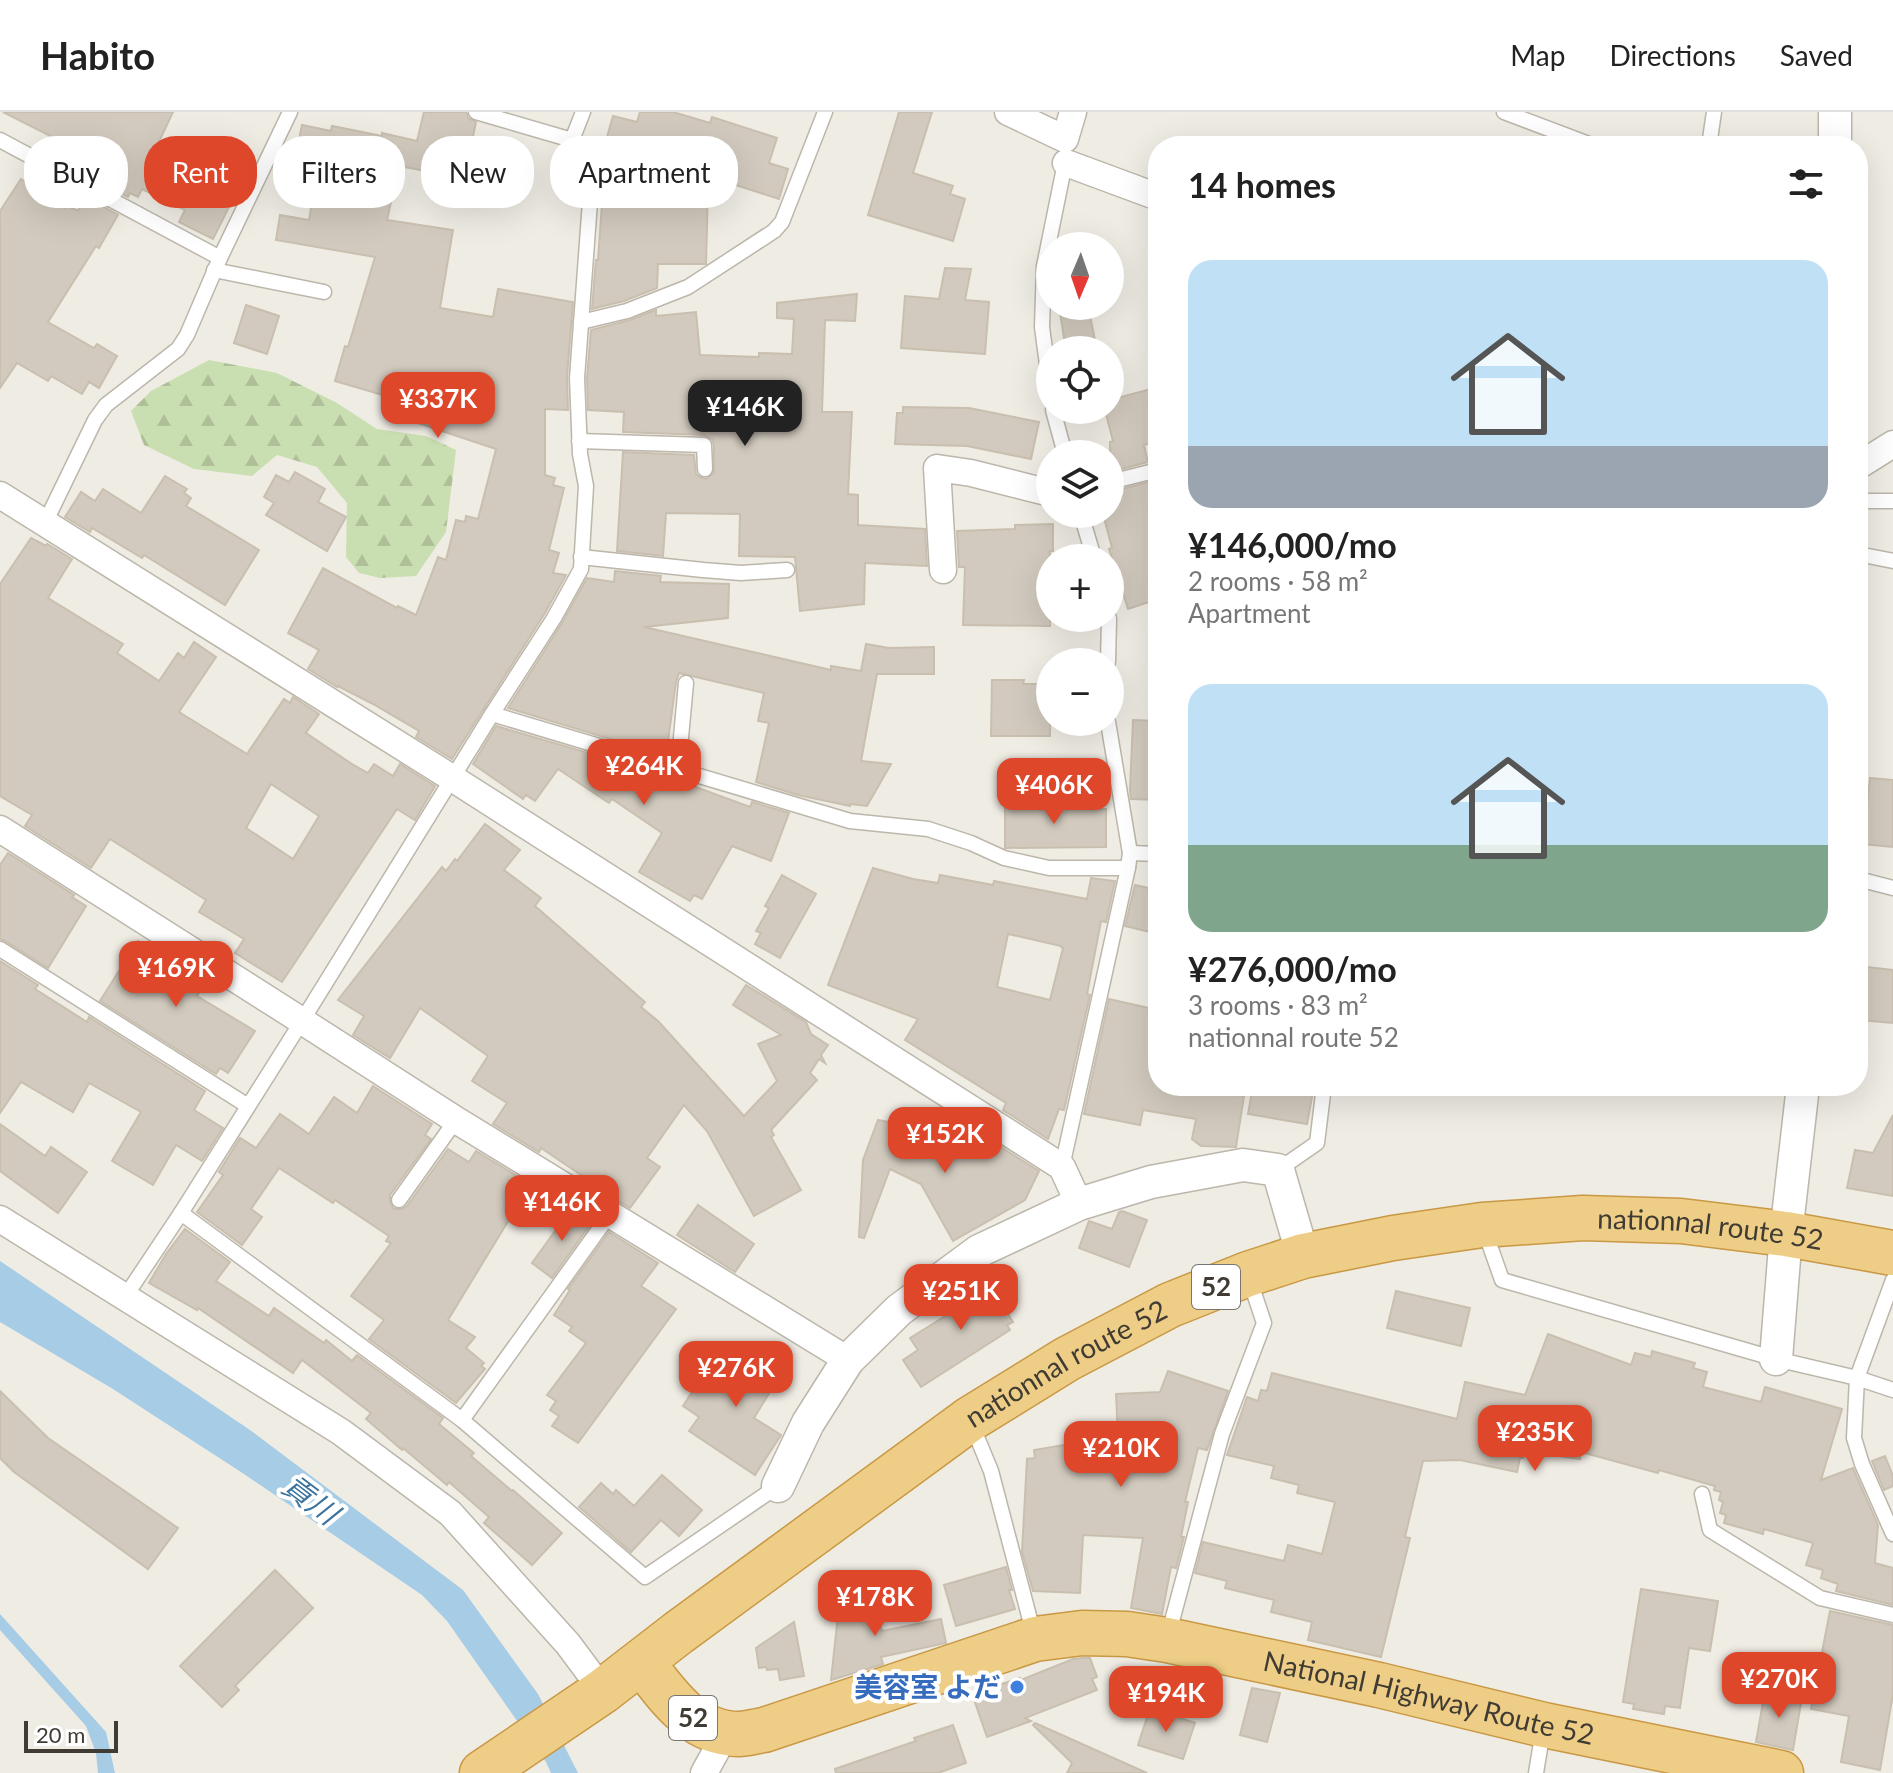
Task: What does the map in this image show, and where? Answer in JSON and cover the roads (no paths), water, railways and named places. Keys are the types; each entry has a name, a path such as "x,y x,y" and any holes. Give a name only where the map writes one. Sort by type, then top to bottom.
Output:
{"highway":[{"name":"nationnal route 52","path":"642,1662 970,1419 1067,1359 1170,1305 1303,1256 1482,1225 1583,1218 1681,1221 1786,1234 1893,1253"},
{"name":"National Highway Route 52","path":"726,1733 742,1735 764,1730 1035,1639 1082,1633 1127,1634 1379,1685 1544,1725 1781,1773"},
{"name":"52","path":"485,1770 642,1662 678,1708 712,1730 726,1733"}],"street":[{"path":"1008,112 1065,151 1148,192"},
{"path":"1065,151 1073,112"},
{"path":"1835,112 1835,136"},
{"path":"1868,460 1893,444"},
{"path":"943,570 937,468 1036,489"},
{"path":"0,495 452,778 1062,1167 1079,1204"},
{"path":"0,829 456,1120 848,1360"},
{"path":"1776,1359 1802,1096"},
{"path":"778,1486 808,1423 848,1360 899,1310 979,1251 1079,1204 1151,1182 1243,1165 1278,1170 1303,1256"},
{"path":"0,1219 341,1432 450,1513 568,1644 594,1696"},
{"path":"704,1773 726,1733"}],"lane":[{"path":"45,523 95,420 106,405 178,349 187,335 217,264 290,112"},
{"path":"476,112 558,136"},
{"path":"574,136 583,112"},
{"path":"581,322 627,311 688,287 774,231 782,222 825,112"},
{"path":"1504,112 1568,136"},
{"path":"1710,136 1714,112"},
{"path":"0,140 217,264 324,292"},
{"path":"1043,336 1044,266 1065,151"},
{"path":"125,1297 302,1021 554,618 581,569 586,486 579,441 577,378 589,208"},
{"path":"579,441 704,445 705,469"},
{"path":"1124,478 1148,472"},
{"path":"1868,501 1893,501"},
{"path":"1868,556 1893,561"},
{"path":"581,557 741,573 787,570"},
{"path":"678,770 686,683"},
{"path":"492,714 850,821 928,829 1004,858 1049,868 1148,856"},
{"path":"1062,1167 1129,860 1110,736"},
{"path":"1868,882 1893,888"},
{"path":"0,949 248,1106"},
{"path":"1278,1170 1317,1143 1323,1096"},
{"path":"399,1200 456,1120"},
{"path":"181,1213 462,1420 645,1577 778,1486"},
{"path":"462,1420 610,1214"},
{"path":"1482,1225 1502,1280 1893,1390"},
{"path":"1167,1640 1222,1434 1264,1323 1248,1274"},
{"path":"1893,1280 1857,1378 1854,1438 1893,1534"},
{"path":"970,1419 991,1471 1035,1639"},
{"path":"1702,1494 1710,1530 1820,1598 1893,1615"},
{"path":"1536,1773 1544,1725"}],"water":[{"name":"貢川","path":"0,1261 250,1430 463,1590 538,1694 578,1773 551,1773 447,1621 422,1595 113,1389 0,1322"},
{"path":"0,1614 106,1732 115,1773 98,1773 96,1753 86,1726 0,1630"}],"place":[{"name":"美容室 よだ","path":"1017,1687"}]}
